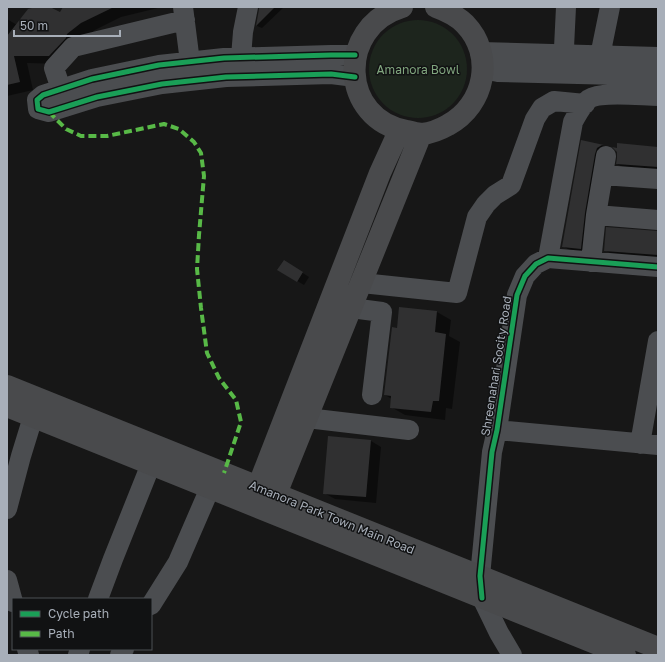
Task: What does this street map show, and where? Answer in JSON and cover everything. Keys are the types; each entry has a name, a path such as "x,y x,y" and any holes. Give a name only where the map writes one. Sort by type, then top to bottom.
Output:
{"main road":[{"path":"402,7 394,9 383,15 365,32 355,55 355,77 358,92 364,104 372,113 398,130 422,134 442,128 454,122 464,114 472,105 478,94 482,80 482,61 478,45 472,34 455,16 436,7"},
{"path":"267,491 380,173 398,130"},
{"path":"267,491 307,418 422,134"},
{"name":"Amanora Park Town Main Road","path":"7,386 154,455 210,488 625,655"},
{"name":"Amanora Park Town Main Road","path":"7,406 33,417 267,491 658,648"}],"street":[{"path":"241,58 243,32 248,7"},
{"path":"563,64 566,7"},
{"path":"600,56 610,7"},
{"path":"61,89 54,68 73,46 184,13 190,62"},
{"path":"355,55 224,58 159,65 92,79 43,95 37,100 38,109 49,112 97,97 162,84 226,77 331,74 355,77"},
{"path":"563,64 600,56 655,67"},
{"path":"482,61 655,67"},
{"path":"655,67 654,96 605,95 589,99 580,108 573,122 548,258 658,267"},
{"path":"362,283 457,293 477,218 486,204 495,195 511,185 535,119 542,108 554,101 585,104"},
{"path":"591,262 596,215 605,166 658,179"},
{"path":"596,215 658,220"},
{"name":"Shreenahari Socity Road","path":"482,598 480,576 492,452 498,430 517,295 525,276 530,270 536,264 548,258"},
{"path":"351,308 382,312 372,395"},
{"path":"498,430 649,445 658,342"},
{"path":"7,509 33,417"},
{"path":"307,418 409,430"},
{"path":"98,598 154,455"},
{"path":"152,603 178,562 210,488"},
{"path":"7,580 12,598"},
{"path":"482,598 499,633 512,655"}],"green space":[{"name":"Amanora Bowl","path":"418,20 437,24 453,34 463,50 467,69 463,88 453,104 437,114 418,118 399,114 383,104 373,88 369,69 373,50 383,34 399,24"}],"building":[{"path":"36,7 50,7 60,12 63,7 114,7 81,23 67,34 66,38 49,56 14,56 20,82 7,85 7,36 28,9"},
{"path":"259,7 275,7 256,26 259,9"},
{"path":"581,140 604,145 597,148 595,154 585,213 581,249 562,247"},
{"path":"617,143 658,147 658,167 616,164 617,152 612,147 617,148"},
{"path":"606,227 658,231 658,255 604,251"},
{"path":"284,260 303,272 297,282 277,270"},
{"path":"399,307 437,311 435,332 446,334 439,401 433,401 431,412 390,408 391,396 384,395 392,327 397,328"},
{"path":"328,436 371,440 366,497 323,494"}],"marked path":[{"path":"49,112 66,129 81,136 107,136 164,124 179,129 194,142 201,153 204,176 197,269 207,353 219,378 236,400 241,422 224,473"}],"cycle path":[{"path":"355,55 224,58 159,65 92,79 43,95 37,100 38,109 49,112 97,97 162,84 226,77 331,74 355,77"},
{"path":"482,598 480,576 492,452 497,430 517,295 525,276 536,264 548,258 658,267"}]}
